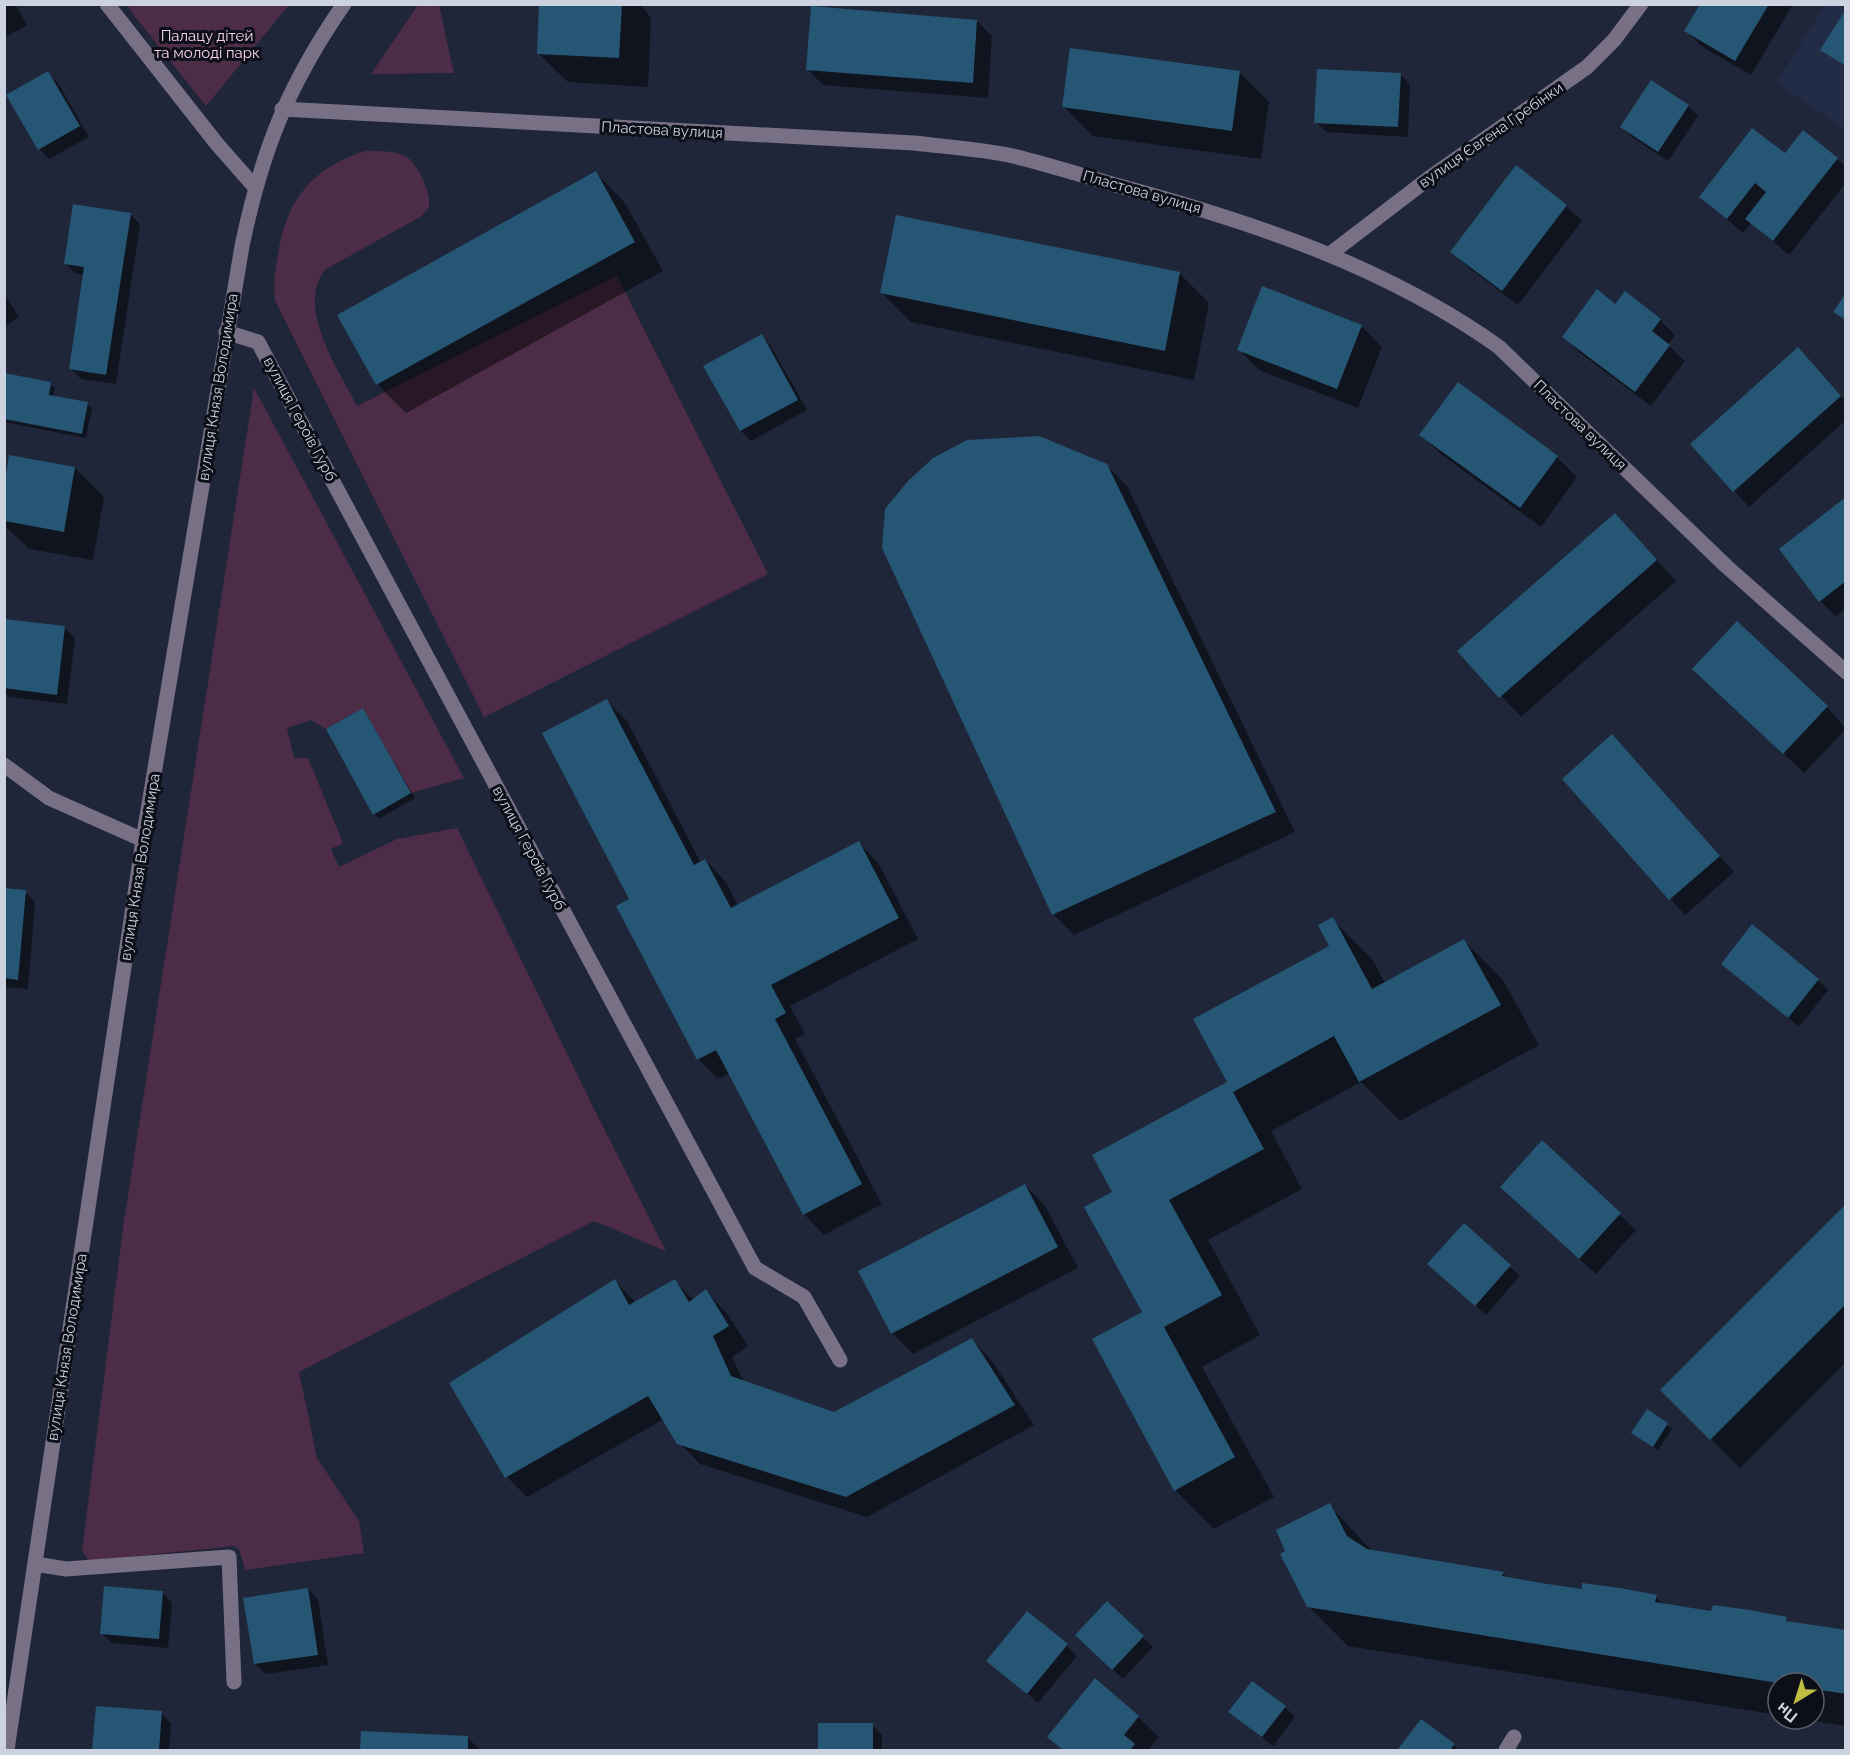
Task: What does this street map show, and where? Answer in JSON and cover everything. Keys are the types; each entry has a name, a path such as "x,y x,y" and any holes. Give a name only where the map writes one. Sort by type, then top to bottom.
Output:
{"street":[{"path":"107,4 217,144 254,186"},
{"name":"вулиця Князя Володимира","path":"7,1750 143,840 226,332 254,186 282,109 312,50 344,4"},
{"name":"вулиця Євгена Гребінки","path":"1329,254 1428,179 1587,67 1614,40 1641,4"},
{"name":"Пластова вулиця","path":"282,109 914,143 1012,156 1243,222 1329,254 1466,323 1499,347 1726,566 1845,672"},
{"name":"вулиця Героїв Гурб","path":"226,332 258,342 755,1268 804,1297 840,1360"},
{"path":"4,765 49,798 143,840"},
{"path":"35,1564 66,1569 229,1557 234,1682"},
{"path":"1506,1750 1514,1737"}],"shaded area":[{"path":"1825,5 1845,5 1845,129 1776,83"}],"green space":[{"name":"Палацу дітей та молоді парк","path":"126,5 289,5 206,106"},
{"path":"418,5 439,5 454,73 371,74"},
{"path":"365,151 392,152 407,157 422,179 428,193 429,204 422,216 326,269 317,284 315,301 317,319 323,338 357,406 617,276 768,574 484,717 275,301 275,272 282,235 295,202 316,177 346,158"},
{"path":"254,388 464,778 411,793 363,708 326,729 311,720 287,728 294,758 308,758 343,843 331,849 339,867 397,839 457,828 666,1251 594,1221 299,1372 317,1458 359,1521 364,1553 245,1570 239,1549 234,1546 89,1561 82,1551 124,1221"}],"building":[{"path":"539,4 622,4 619,58 537,54"},
{"path":"1700,4 1769,4 1735,61 1684,31"},
{"path":"811,6 977,20 973,83 806,70"},
{"path":"1846,9 1846,66 1820,50"},
{"path":"1070,48 1240,71 1232,131 1062,107"},
{"path":"1317,69 1401,73 1398,127 1314,123"},
{"path":"48,71 80,126 38,150 6,95"},
{"path":"1651,80 1689,105 1658,152 1620,127"},
{"path":"1752,128 1785,153 1803,130 1838,158 1773,241 1745,219 1766,192 1755,183 1727,219 1699,197"},
{"path":"1516,165 1567,205 1502,291 1450,252"},
{"path":"596,171 635,242 376,385 337,315"},
{"path":"73,204 131,213 106,375 69,369 84,267 64,264"},
{"path":"896,215 1180,272 1165,351 880,293"},
{"path":"1262,286 1362,325 1337,389 1237,350"},
{"path":"1597,289 1615,304 1625,291 1661,319 1652,331 1670,345 1635,392 1562,337"},
{"path":"1846,293 1846,320 1833,312"},
{"path":"762,334 798,400 740,431 703,366"},
{"path":"1798,347 1841,396 1733,492 1690,444"},
{"path":"4,373 51,382 49,395 88,402 82,434 4,419"},
{"path":"1458,382 1558,456 1520,508 1419,435"},
{"path":"1039,436 1107,464 1276,812 1052,915 882,548 885,509 908,481 933,458 967,440"},
{"path":"9,455 75,467 64,532 5,521 5,482"},
{"path":"1846,497 1846,581 1819,602 1779,549"},
{"path":"1615,513 1657,560 1499,698 1457,651"},
{"path":"5,619 65,626 57,695 4,688"},
{"path":"1737,621 1828,706 1783,754 1692,669"},
{"path":"607,699 694,865 705,859 731,908 859,841 899,918 771,985 786,1013 775,1019 862,1184 803,1215 716,1050 697,1060 616,906 629,899 542,733"},
{"path":"363,708 411,793 373,815 326,729"},
{"path":"1612,734 1720,856 1669,900 1562,779"},
{"path":"4,888 26,890 18,980 4,978"},
{"path":"1333,917 1372,989 1464,939 1501,1005 1359,1082 1334,1036 1233,1092 1264,1149 1169,1200 1222,1295 1164,1327 1235,1457 1174,1491 1092,1339 1142,1312 1084,1207 1112,1192 1092,1155 1227,1082 1193,1019 1329,946 1318,925"},
{"path":"1752,924 1819,979 1788,1018 1721,964"},
{"path":"1542,1140 1621,1213 1579,1259 1500,1187"},
{"path":"1025,1184 1058,1247 891,1334 858,1271"},
{"path":"1846,1204 1846,1304 1710,1440 1660,1390"},
{"path":"1464,1223 1511,1265 1475,1306 1427,1264"},
{"path":"615,1279 629,1305 675,1279 689,1302 706,1289 729,1326 713,1336 731,1376 834,1412 972,1338 1015,1405 846,1497 677,1444 648,1396 505,1478 449,1383"},
{"path":"1647,1409 1668,1423 1653,1447 1631,1433"},
{"path":"1330,1503 1347,1536 1367,1549 1504,1572 1502,1576 1541,1583 1582,1589 1582,1583 1620,1588 1657,1595 1655,1602 1711,1611 1713,1605 1750,1610 1787,1617 1786,1621 1846,1630 1846,1694 1826,1691 1826,1671 1766,1671 1766,1681 1307,1607 1280,1554 1285,1551 1276,1530"},
{"path":"104,1586 163,1591 159,1639 100,1634"},
{"path":"308,1588 318,1655 254,1664 243,1598"},
{"path":"1107,1601 1144,1636 1112,1670 1075,1635"},
{"path":"1027,1611 1068,1644 1027,1694 986,1661"},
{"path":"1095,1678 1139,1716 1124,1735 1135,1744 1130,1750 1063,1750 1047,1737"},
{"path":"1252,1681 1286,1706 1262,1737 1228,1712"},
{"path":"96,1706 162,1711 159,1750 92,1750"},
{"path":"1421,1719 1455,1744 1450,1750 1398,1749"},
{"path":"818,1723 873,1723 873,1750 818,1750"},
{"path":"361,1731 468,1736 468,1750 360,1750"}]}
